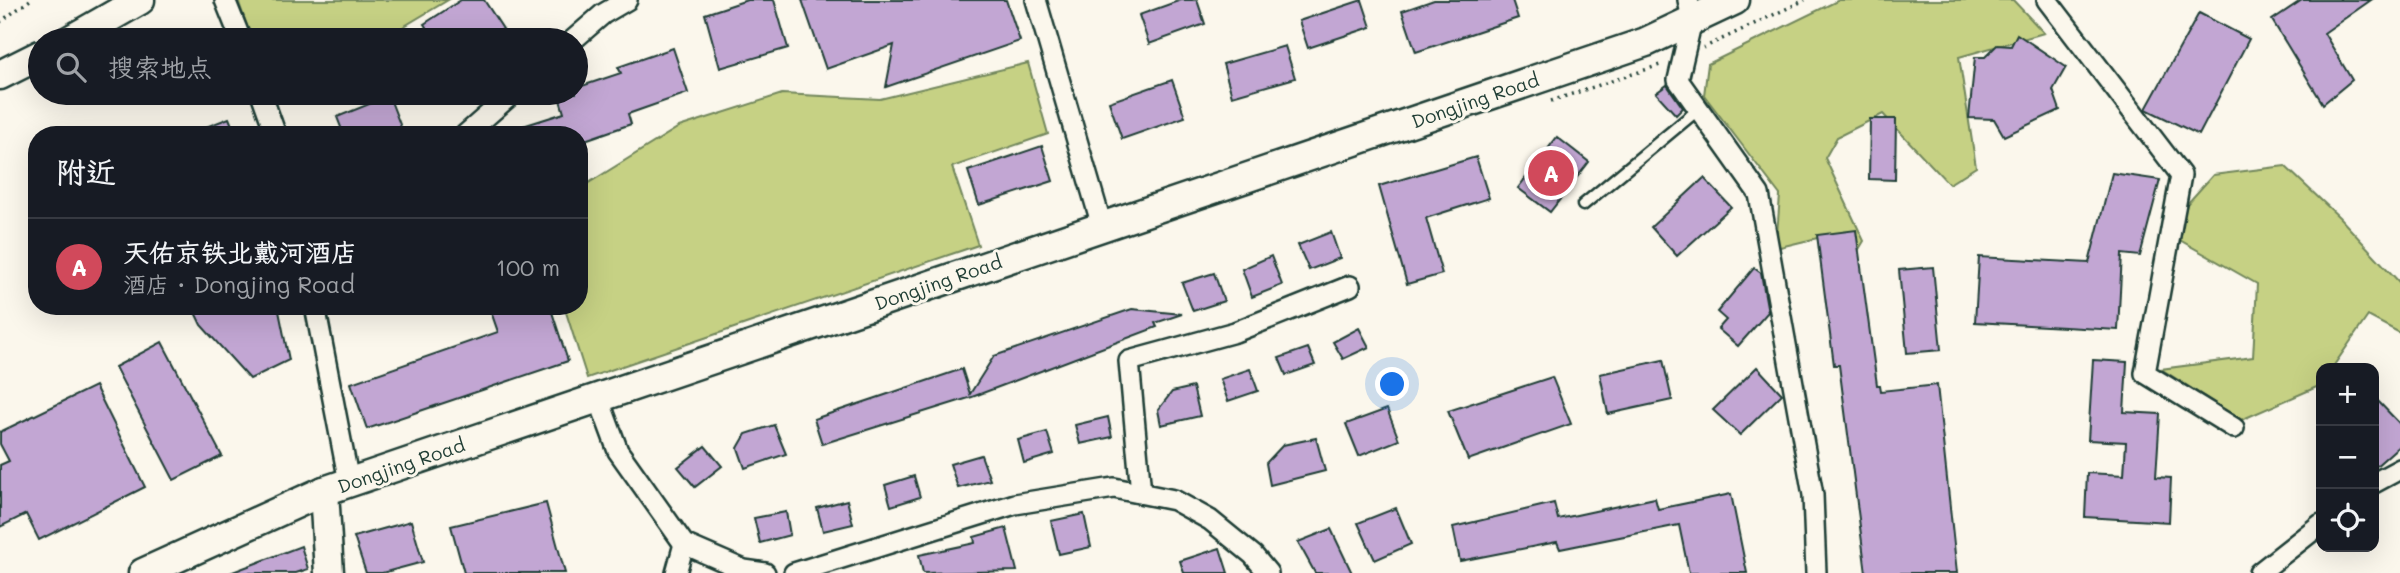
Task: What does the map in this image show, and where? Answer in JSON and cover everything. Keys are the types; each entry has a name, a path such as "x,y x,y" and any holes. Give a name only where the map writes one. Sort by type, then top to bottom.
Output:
{"main road":[{"path":"91,28 141,0"},
{"name":"Dongjing Road","path":"144,573 337,487 1646,42 1690,10 1735,0"},
{"path":"0,75 28,61"},
{"path":"329,573 337,487"}],"street":[{"path":"226,0 236,28"},
{"path":"587,28 603,14 627,0"},
{"path":"1036,0 1102,226"},
{"path":"2048,0 2181,174 2145,373 2234,428"},
{"path":"1690,10 1678,80 1701,108 1759,194 1813,495 1816,573"},
{"path":"265,105 273,126"},
{"path":"475,126 499,105"},
{"path":"1142,493 1129,361 1236,332 1350,286"},
{"path":"316,315 337,487"},
{"path":"598,397 618,452 684,544 744,570 765,573"},
{"path":"2379,480 2400,469"},
{"path":"794,573 1015,504 1114,488 1174,500 1210,520 1253,555 1268,573"},
{"path":"2259,573 2316,528"},
{"path":"676,573 684,544"}],"lane":[{"path":"1583,205 1701,108"}],"path":[{"path":"0,22 30,0"}],"green space":[{"path":"238,0 448,0 401,28 248,28"},
{"path":"1839,0 2013,0 2044,33 1959,57 1976,167 1949,184 1883,114 1837,137 1825,158 1864,241 1845,272 1830,235 1776,248 1780,195 1704,95 1708,64"},
{"path":"1028,63 1048,134 952,167 978,245 587,378 567,315 588,315 588,183 679,127 782,94 880,99"},
{"path":"2285,166 2339,217 2400,283 2400,333 2368,316 2335,363 2316,363 2316,387 2241,420 2161,369 2253,357 2257,284 2178,239 2187,204 2213,175"}],"building":[{"path":"461,0 484,0 502,28 427,28 424,24"},
{"path":"747,0 774,0 788,48 720,68 705,14"},
{"path":"802,0 1006,0 1020,41 886,87 894,45 826,69"},
{"path":"1181,0 1197,0 1205,24 1149,44 1139,15"},
{"path":"1362,0 1371,27 1308,48 1299,21"},
{"path":"1434,0 1512,0 1518,18 1416,52 1402,11"},
{"path":"2302,0 2371,0 2324,33 2352,80 2323,104 2272,20"},
{"path":"2199,13 2249,39 2199,135 2146,109"},
{"path":"2017,34 2066,67 2053,90 2060,110 2004,136 1994,119 1969,118 1975,57 1985,57 1997,45 2011,46"},
{"path":"1285,46 1295,78 1232,96 1223,64"},
{"path":"673,48 688,93 628,114 631,124 588,139 588,126 523,126 564,113 562,105 588,105 588,84 621,73 618,67"},
{"path":"1172,80 1185,117 1122,139 1109,102"},
{"path":"1667,85 1683,108 1676,115 1656,93"},
{"path":"367,105 392,105 401,126 340,126 337,117"},
{"path":"229,118 232,126 208,126"},
{"path":"1870,119 1896,119 1895,180 1869,179"},
{"path":"1557,137 1589,162 1550,212 1518,188"},
{"path":"1042,146 1053,181 979,205 968,171"},
{"path":"1476,157 1489,198 1426,218 1442,274 1407,284 1379,186"},
{"path":"2112,173 2160,180 2140,256 2122,254 2118,330 1975,322 1979,257 2089,263"},
{"path":"1704,178 1731,207 1677,256 1651,227"},
{"path":"1856,230 1877,385 1880,385 1881,391 1937,385 1957,573 1866,573 1839,365 1834,365 1817,235"},
{"path":"1331,232 1340,258 1309,270 1298,245"},
{"path":"1271,256 1282,285 1252,297 1242,269"},
{"path":"1933,267 1941,350 1907,353 1899,270"},
{"path":"1754,268 1761,273 1768,312 1738,346 1718,329 1726,320 1717,312"},
{"path":"1214,273 1224,301 1193,311 1182,283"},
{"path":"1132,309 1182,314 1155,323 1157,327 972,397 822,444 814,419 962,369 970,394 994,356"},
{"path":"196,315 280,315 289,360 250,379 201,325"},
{"path":"492,315 553,315 568,361 367,429 351,383 498,332"},
{"path":"1359,328 1369,347 1343,359 1333,342"},
{"path":"162,342 222,456 174,480 115,367"},
{"path":"1308,348 1315,365 1286,375 1279,358"},
{"path":"1663,360 1672,400 1608,414 1600,374"},
{"path":"2093,360 2127,362 2124,412 2160,414 2156,477 2171,478 2169,522 2085,517 2087,473 2124,475 2126,442 2088,440"},
{"path":"1757,367 1782,394 1740,435 1713,410"},
{"path":"1250,369 1258,391 1228,401 1220,379"},
{"path":"1552,377 1571,424 1468,460 1448,411"},
{"path":"95,386 145,487 39,540 26,514 0,527 0,465 9,461 0,444 0,432"},
{"path":"1193,387 1200,416 1161,425 1158,410 1172,392"},
{"path":"2379,402 2400,424 2400,445 2379,464"},
{"path":"1387,409 1399,440 1359,456 1346,424"},
{"path":"1108,417 1112,437 1080,444 1075,425"},
{"path":"774,425 786,454 745,468 738,448 746,434"},
{"path":"1047,432 1054,454 1024,463 1018,440"},
{"path":"1316,438 1325,471 1270,485 1266,463 1283,445"},
{"path":"705,446 722,466 695,487 678,467"},
{"path":"981,455 990,480 958,488 950,464"},
{"path":"914,476 920,497 891,506 885,485"},
{"path":"1731,494 1747,573 1689,573 1679,525 1560,549 1557,542 1460,561 1453,527 1554,503 1558,519 1655,498 1658,509"},
{"path":"847,500 853,524 823,531 817,508"},
{"path":"546,503 565,573 464,573 451,526"},
{"path":"1396,508 1411,544 1375,560 1358,523"},
{"path":"786,512 790,535 760,543 754,518"},
{"path":"1084,514 1091,547 1059,554 1051,521"},
{"path":"411,521 423,562 382,573 366,573 354,537"},
{"path":"1006,528 1017,571 923,573 919,555 975,543 974,537"},
{"path":"1331,529 1352,573 1315,573 1298,542"},
{"path":"301,546 308,569 296,573 230,573"},
{"path":"1220,548 1228,573 1184,573 1180,561"}],"place":[{"name":"天佑京铁北戴河酒店","path":"1551,173"}]}
